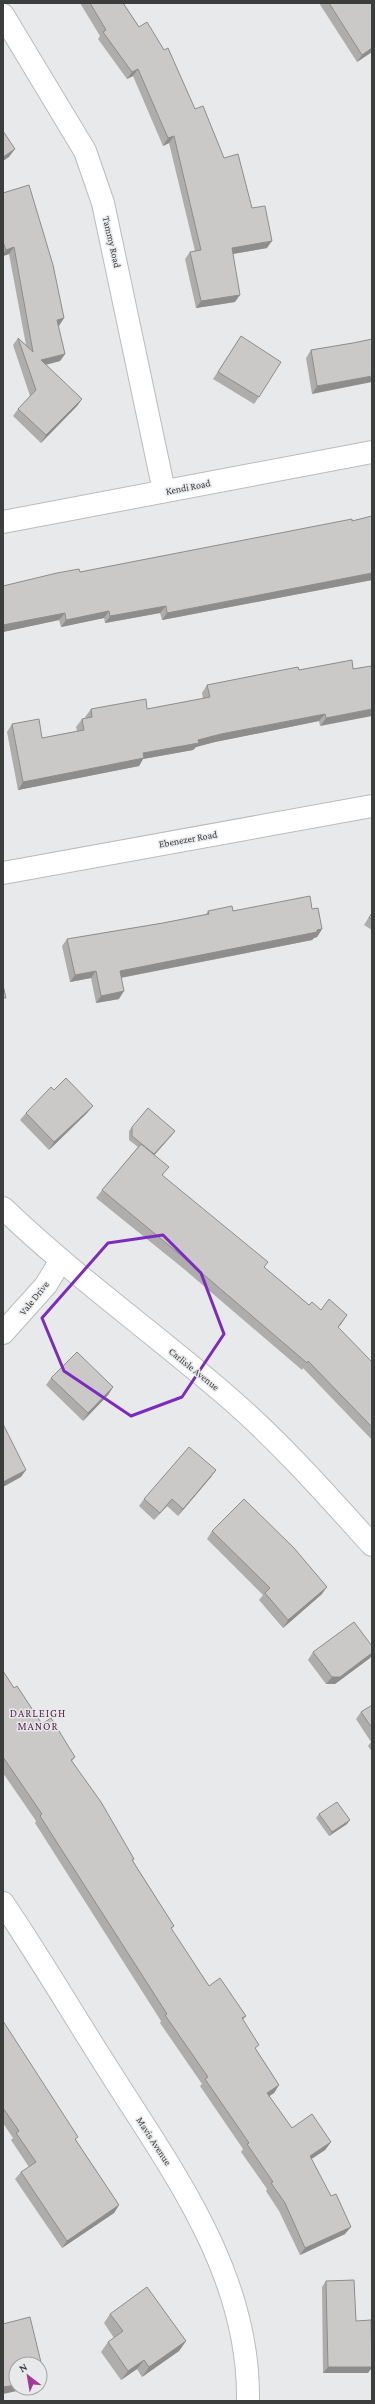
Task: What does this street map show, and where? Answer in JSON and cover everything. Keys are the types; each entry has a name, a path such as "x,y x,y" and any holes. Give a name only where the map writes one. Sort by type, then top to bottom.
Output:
{"street":[{"name":"Tammy Road","path":"3,15 85,151 103,203 164,491"},
{"name":"Kendi Road","path":"3,522 372,452"},
{"name":"Ebenezer Road","path":"3,873 372,806"},
{"name":"Carlisle Avenue","path":"3,1208 61,1260 229,1398 305,1472 372,1545"},
{"name":"Vale Drive","path":"3,1333 46,1285 61,1260"},
{"name":"Mavis Avenue","path":"3,1903 183,2186 221,2261 239,2315 244,2343 248,2401"}],"highlighted area":[{"path":"163,1235 201,1273 224,1334 182,1397 131,1416 64,1371 42,1318 108,1243"}],"building":[{"path":"90,3 123,3 139,27 147,22 164,50 168,48 195,109 203,106 224,158 238,154 252,208 265,206 272,241 232,248 240,295 201,301 190,252 201,250 174,136 168,138 138,69 132,72 103,32 106,30"},
{"path":"329,3 372,3 372,48 362,55"},
{"path":"3,131 15,149 3,157"},
{"path":"29,185 53,265 64,318 57,320 65,354 41,360 82,399 46,435 18,409 36,390 18,338 33,352 14,247 6,250 3,242 3,193"},
{"path":"241,336 281,362 259,397 218,372"},
{"path":"372,339 372,376 317,386 311,350"},
{"path":"372,516 372,573 167,613 166,606 110,616 109,611 66,620 65,613 3,625 3,586 57,573 79,569 80,572"},
{"path":"352,660 353,669 371,666 372,709 326,718 325,714 221,734 198,740 199,743 143,753 144,758 23,782 12,724 39,719 42,738 84,730 82,719 92,717 91,709 146,699 147,709 210,697 207,685 298,667 299,670"},
{"path":"310,896 312,909 318,908 322,929 317,930 317,932 120,971 124,991 101,996 96,971 75,975 67,939 209,914 208,911 232,906 233,911"},
{"path":"3,985 6,998 3,998"},
{"path":"66,1078 93,1106 54,1142 26,1113 51,1087 54,1090"},
{"path":"148,1108 175,1131 154,1154 132,1136 132,1127"},
{"path":"141,1144 169,1167 162,1175 268,1262 264,1267 309,1305 312,1302 321,1310 329,1299 347,1315 338,1327 372,1362 372,1427 308,1361 307,1363 102,1190"},
{"path":"77,1352 113,1387 88,1413 51,1378"},
{"path":"3,1424 26,1470 3,1482"},
{"path":"189,1447 216,1470 183,1509 172,1499 160,1513 144,1499"},
{"path":"244,1499 294,1548 327,1587 288,1620 265,1593 270,1588 212,1531"},
{"path":"354,1622 372,1646 372,1653 340,1677 332,1677 313,1652"},
{"path":"3,1671 14,1688 17,1686 42,1724 51,1718 75,1757 71,1760 101,1802 134,1859 132,1860 174,1926 171,1928 209,1986 220,1978 246,2016 242,2018 259,2045 255,2048 279,2085 267,2093 292,2128 312,2114 331,2142 310,2156 331,2196 336,2194 351,2227 305,2248 285,2203 271,2183 273,2182 247,2144 249,2143 205,2079 208,2077 165,2015 167,2014 40,1816 42,1814 3,1757"},
{"path":"372,1705 372,1728 361,1712"},
{"path":"337,1802 350,1820 332,1832 319,1814"},
{"path":"3,2021 78,2137 75,2139 119,2205 67,2241 21,2172 36,2162 16,2133 19,2131 3,2108"},
{"path":"354,2280 356,2321 371,2320 372,2367 328,2367 326,2281"},
{"path":"147,2287 186,2341 149,2367 144,2360 128,2371 108,2342 123,2331 110,2314"},
{"path":"30,2317 39,2356 8,2356 8,2386 3,2387 3,2324"}],"district":[{"name":"DARLEIGH MANOR","path":"38,1719"}]}
